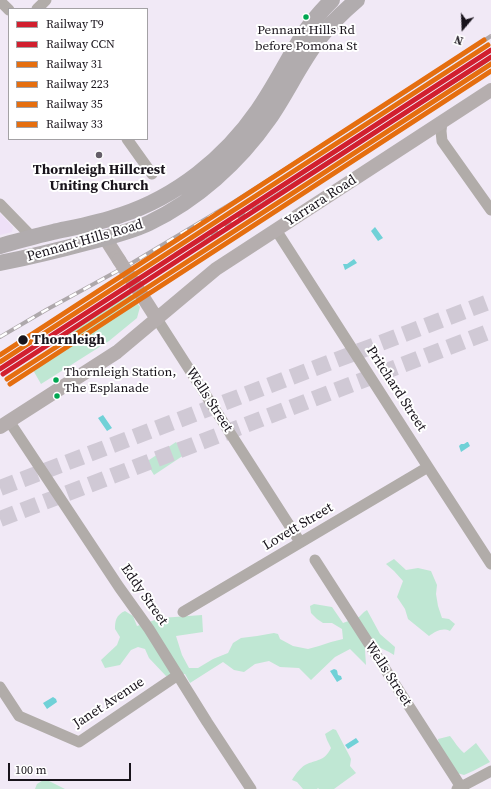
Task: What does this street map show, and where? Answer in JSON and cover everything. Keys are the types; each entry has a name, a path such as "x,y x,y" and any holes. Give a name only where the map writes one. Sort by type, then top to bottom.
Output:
{"highway":[{"name":"Pennant Hills Road","path":"0,246 120,216 141,208 169,194 187,182 207,167 245,129 259,110 306,32 319,13 332,0"},
{"name":"Pennant Hills Road","path":"0,263 125,232 148,223 178,207 216,178 239,157 270,117 318,40 344,10 356,0"},
{"path":"54,232 98,232 101,233 104,238"}],"main road":[{"name":"Yarrara Road","path":"4,424 107,359 216,269 491,90"},
{"name":"Wells Street","path":"104,238 157,319"}],"street":[{"path":"38,8 46,0"},
{"path":"0,1 8,9"},
{"path":"442,122 440,131 442,141 491,210"},
{"path":"128,140 152,174"},
{"path":"0,204 32,237"},
{"name":"Pritchard Street","path":"276,230 491,564"},
{"name":"Wells Street","path":"157,319 300,542"},
{"name":"Eddy Street","path":"4,424 149,629 250,789"},
{"name":"Lovett Street","path":"183,612 428,467"},
{"name":"Wells Street","path":"315,560 459,788"},
{"name":"Janet Avenue","path":"0,687 19,716 80,742 178,675"},
{"path":"459,788 491,771"}],"shaded area":[{"path":"0,213 13,227 12,232 0,235"}],"green space":[{"path":"130,293 140,307 137,318 109,341 41,384 33,370 67,345 63,337"},
{"path":"176,442 184,455 154,475 146,462"},
{"path":"394,559 406,570 418,568 431,571 437,585 436,594 442,618 449,619 455,624 450,631 441,630 429,636 408,619 405,609 397,597 403,581 386,564"},
{"path":"314,604 332,607 343,623 359,617 367,610 380,634 395,647 394,655 379,648 368,648 365,650 366,665 350,649 335,657 311,680 299,668 280,667 269,661 255,664 244,672 234,670 223,662 190,683 185,674 166,676 149,658 145,649 138,647 131,650 120,665 105,668 101,660 117,645 120,637 115,629 116,621 118,616 125,611 133,616 137,626 161,618 202,615 203,632 176,636 182,655 189,668 198,668 213,659 228,653 233,643 241,638 274,633 278,634 280,639 293,646 308,649 343,639 342,629 332,623 323,623 311,613 310,606"},
{"path":"333,729 336,730 351,759 350,766 356,773 334,789 303,789 297,782 292,780 303,766 320,760 326,756 331,748 325,734"},
{"path":"450,736 464,753 476,743 490,762 464,775 457,773 439,746 438,739"},
{"path":"45,779 65,789 35,789 37,784"}],"water":[{"path":"375,227 383,238 378,241 371,231"},
{"path":"354,259 357,263 345,270 343,264 347,264"},
{"path":"103,415 112,428 107,431 98,418"},
{"path":"467,442 470,446 461,452 459,446"},
{"path":"334,669 337,670 338,675 341,676 342,679 337,682 330,671"},
{"path":"53,697 57,702 47,709 43,703"},
{"path":"356,738 359,742 348,749 345,745"}],"tunnel":[{"path":"0,488 491,301"},
{"path":"0,519 491,331"}],"railway":[{"path":"0,337 132,263 234,202 491,36"},
{"path":"176,254 263,204 491,58"}],"rail line":[{"name":"35","path":"0,355 484,40"},
{"name":"31","path":"0,362 488,45"},
{"name":"T9","path":"0,369 491,50"},
{"name":"CCN","path":"3,374 491,57"},
{"name":"223","path":"7,379 491,64"},
{"name":"33","path":"10,384 491,71"}],"place":[{"name":"Pennant Hills Rd before Pomona St","path":"306,17"},
{"name":"Thornleigh Hillcrest Uniting Church","path":"99,155"},
{"name":"Thornleigh","path":"23,340"},
{"name":"Thornleigh Station, The Esplanade","path":"56,380"}]}
